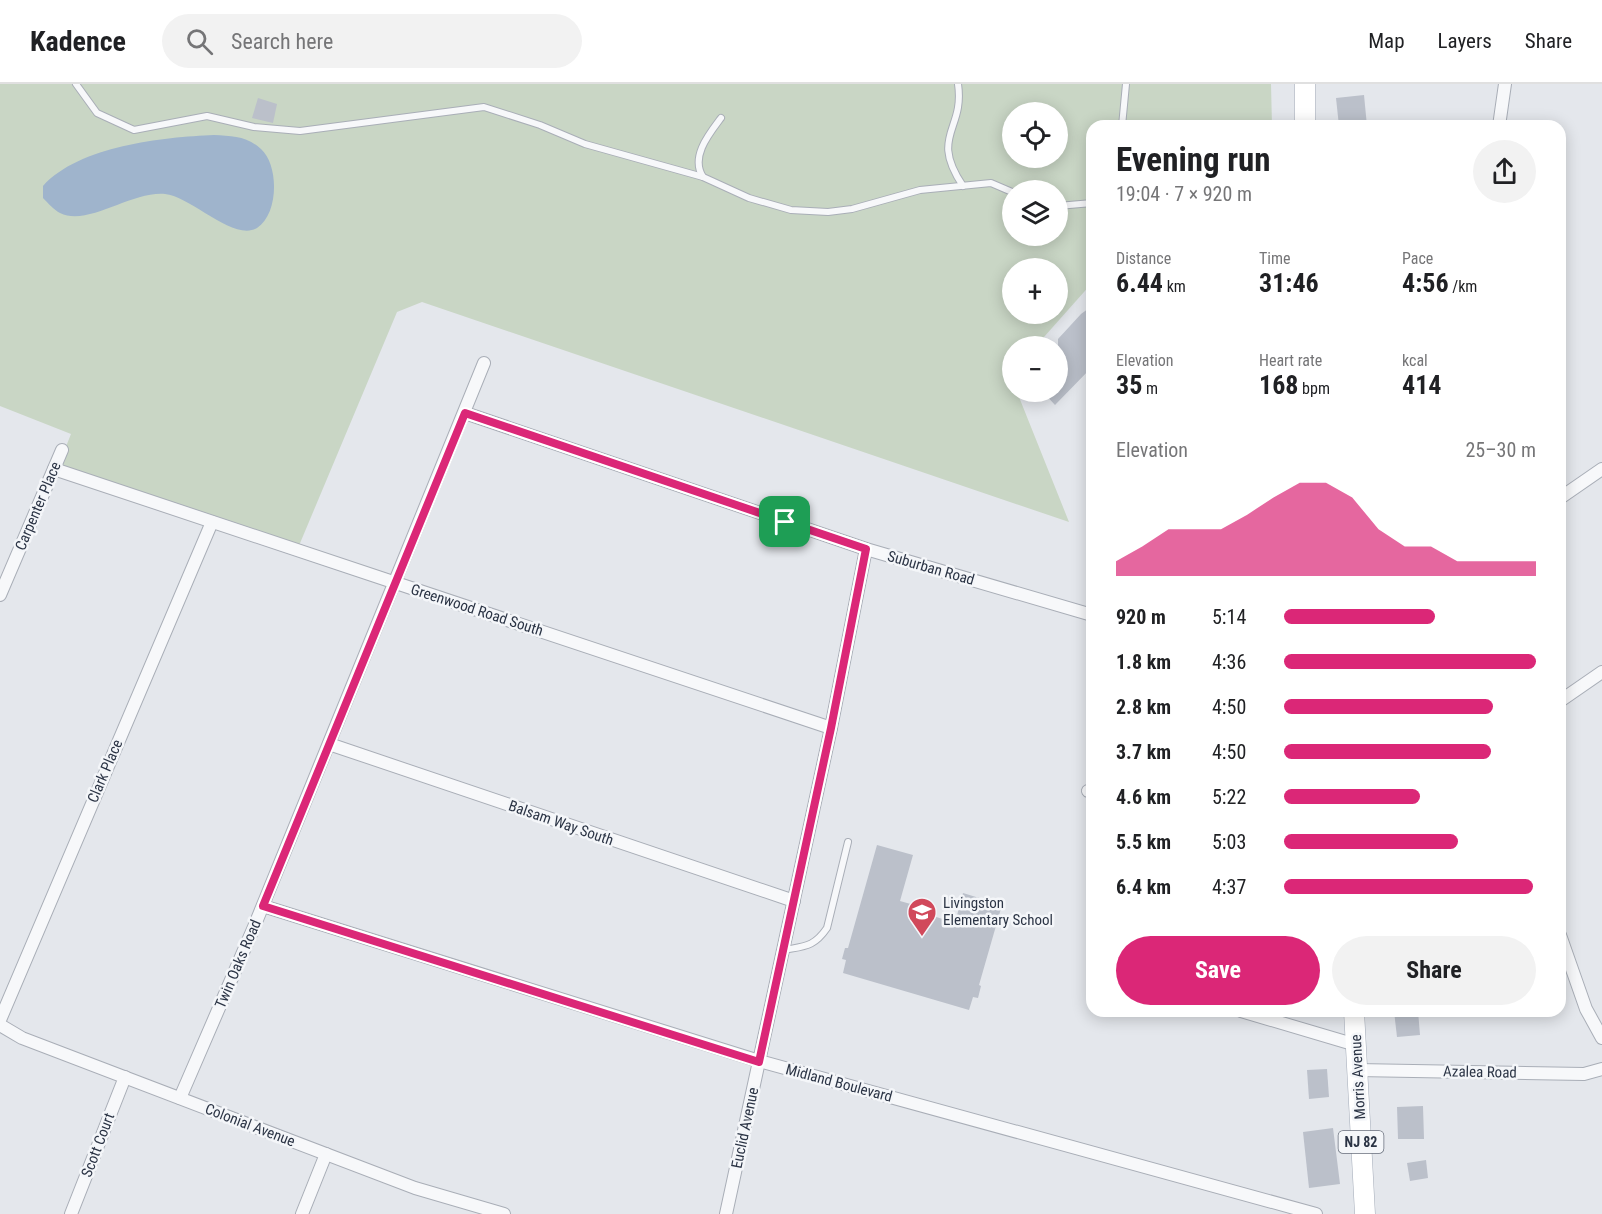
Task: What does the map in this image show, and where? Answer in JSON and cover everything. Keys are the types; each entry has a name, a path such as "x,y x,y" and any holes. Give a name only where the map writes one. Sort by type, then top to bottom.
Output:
{"main road":[{"path":"1305,84 1305,120"},
{"name":"Morris Avenue","path":"1354,1017 1365,1214"}],"street":[{"path":"1500,120 1505,84"},
{"name":"Twin Oaks Road","path":"180,1098 263,906 484,363"},
{"name":"Suburban Road","path":"465,413 866,549 1086,613"},
{"name":"Carpenter Place","path":"0,595 62,450"},
{"name":"Greenwood Road South","path":"54,469 831,728"},
{"path":"1566,494 1602,469"},
{"name":"Clark Place","path":"0,1020 212,522"},
{"name":"Euclid Avenue","path":"726,1214 831,728 866,549"},
{"path":"1566,697 1602,672"},
{"name":"Balsam Way South","path":"329,744 794,901"},
{"name":"Midland Boulevard","path":"263,906 759,1062 1316,1214"},
{"path":"1566,951 1586,1009 1602,1038"},
{"path":"1261,1017 1356,1045"},
{"name":"Colonial Avenue","path":"0,1025 22,1038 415,1188 504,1214"},
{"name":"Azalea Road","path":"1357,1070 1584,1074 1602,1069"},
{"name":"Scott Court","path":"71,1214 125,1077"},
{"path":"302,1214 326,1154"}],"lane":[{"path":"76,84 97,113 134,130 207,116 254,126 300,131 484,107 540,125 585,144 703,177 749,198 791,210 828,212 852,209 920,190 991,183 1002,188"},
{"path":"958,84 960,105 946,144 951,168 963,186"},
{"path":"1123,120 1126,84"},
{"path":"703,177 699,167 704,140 721,118"},
{"path":"1068,205 1086,204"},
{"path":"783,950 811,945 819,940 827,928 848,842"}],"green space":[{"path":"0,84 1271,84 1272,120 1086,120 1086,290 1068,310 1068,258 1002,258 1002,324 1056,324 1045,336 1002,336 1002,402 1021,402 1069,522 422,302 397,312 298,548 57,469 71,434 0,406"}],"water":[{"path":"214,135 245,139 256,145 267,156 273,177 273,201 264,221 257,228 247,231 236,229 187,202 165,194 138,198 83,216 60,213 43,198 43,186 59,172 99,153 147,141"}],"building":[{"path":"1364,95 1366,120 1338,120 1336,98"},
{"path":"258,98 277,104 273,123 252,118"},
{"path":"1086,310 1086,373 1068,392 1068,336 1061,336"},
{"name":"Livingston Elementary School","path":"877,845 913,855 900,901 932,910 930,915 955,923 963,893 1002,905 979,985 981,986 978,998 973,997 969,1010 843,973 846,960 842,959 845,948 848,948"},
{"path":"1395,1017 1418,1017 1420,1035 1397,1037"},
{"path":"1327,1069 1329,1097 1309,1099 1307,1070"},
{"path":"1423,1106 1424,1139 1398,1139 1397,1107"},
{"path":"1333,1128 1340,1184 1309,1188 1303,1132"},
{"path":"1426,1160 1428,1178 1410,1181 1407,1163"}],"place":[{"name":"Livingston Elementary School","path":"922,938"}],"route":[{"path":"465,413 785,522 866,549 831,728 759,1062 263,906 465,413"}]}
